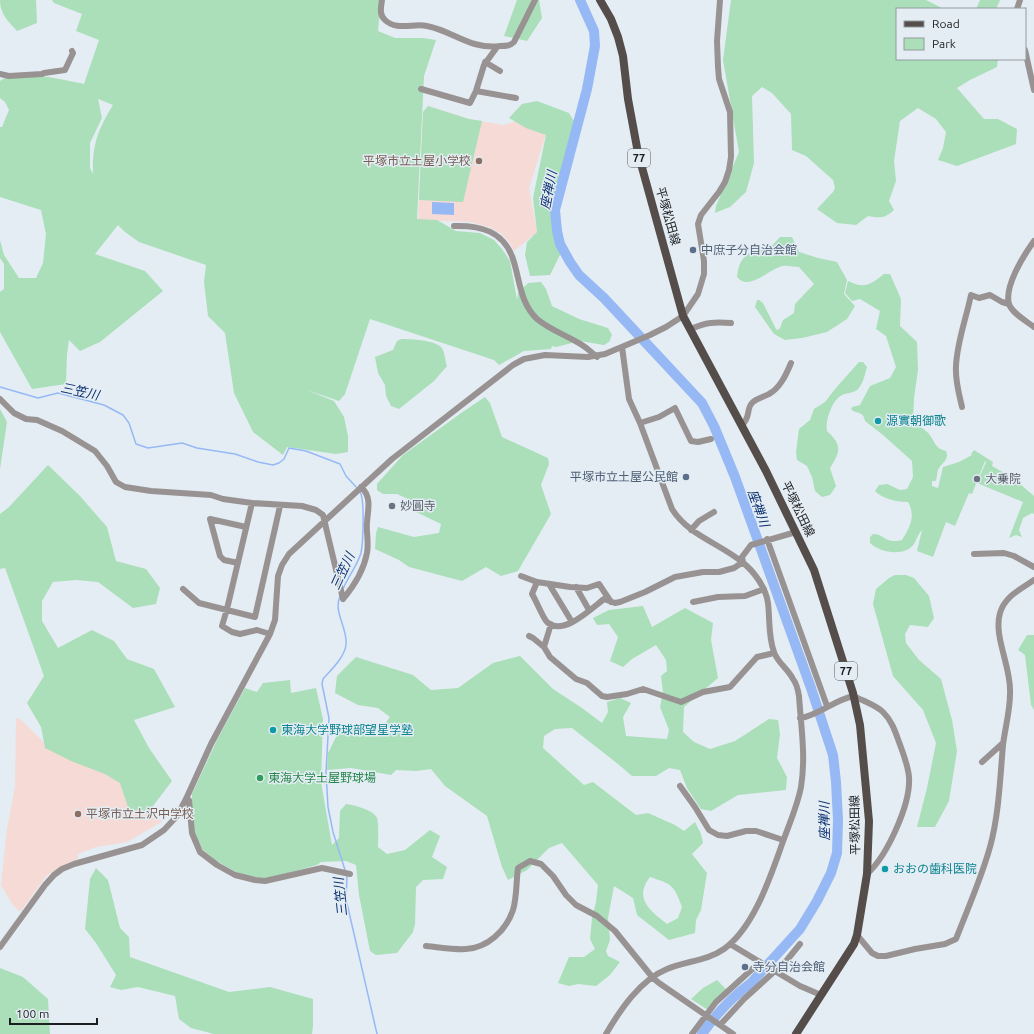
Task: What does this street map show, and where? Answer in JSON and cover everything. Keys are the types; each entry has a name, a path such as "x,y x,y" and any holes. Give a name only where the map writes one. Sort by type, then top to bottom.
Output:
{"main road":[{"name":"平塚松田線","path":"600,0 611,19 620,44 623,56 630,113 638,153 683,316 742,425 814,570 854,696 860,725 869,821 867,874 857,935 854,944 796,1034"}],"street":[{"path":"382,0 381,14 385,21 397,26 427,26 477,46 497,47 511,45 514,42 535,0"},
{"path":"0,947 41,890 54,875 62,869 74,864 142,845 164,830 177,816 211,744 270,634 275,620 278,576 282,565 289,554 361,487 392,459 513,365 524,359 545,356 597,357 648,336 683,316 698,294 704,274 704,261 698,224 701,215 725,182 729,170 731,150 730,112 719,78 718,67 717,41 720,0"},
{"path":"421,89 470,103 476,91 485,62 497,47"},
{"path":"0,74 9,76 42,74 65,70 73,53 72,51"},
{"path":"1026,54 1034,90"},
{"path":"485,62 500,71"},
{"path":"476,91 516,98"},
{"path":"454,226 469,225 484,228 505,244 513,258 519,286 530,310 538,319 582,345 597,357"},
{"path":"1034,241 1024,256 1012,282 1009,294 1009,304 1013,310 1034,327"},
{"path":"962,407 957,383 956,367 958,348 971,295 979,298 990,295 1009,304"},
{"path":"691,329 703,323 731,323"},
{"path":"606,1034 624,1006 636,991 667,969 716,954 730,944 748,922 762,896 799,797 802,758 799,696 796,684 774,653 771,641 768,602 764,590 754,574 743,562 691,530 678,519 672,509 640,423 629,399 622,347"},
{"path":"742,425 747,420 750,406 753,402 776,389 787,372 790,363"},
{"path":"0,399 14,413 26,419 37,420 62,431 95,451 107,466 116,482 121,486 151,492 211,495 223,499 280,506 302,506 316,510 323,515 325,521 344,599 351,590 361,570 367,553 367,522 369,504 368,498 361,487"},
{"path":"640,423 659,417 676,408 691,441 698,442 711,439"},
{"path":"252,503 222,626 232,632 240,634 256,630 270,634"},
{"path":"183,589 199,603 255,617 280,506"},
{"path":"691,530 699,521 714,512"},
{"path":"238,563 224,560 220,556 210,519 246,527"},
{"path":"743,562 742,557 752,544 796,532"},
{"path":"766,540 826,707"},
{"path":"974,554 1004,553 1014,556 1034,567"},
{"path":"536,582 532,594 547,622 564,626 604,599 615,603 620,602 645,592 675,577 703,572 720,572 734,568 743,562"},
{"path":"521,576 536,582 576,587 587,588 599,584 611,602"},
{"path":"857,935 872,953 878,956 945,944 956,939 979,883 990,846 998,801 1003,743 1011,685 999,631 1000,613 1009,597 1034,580"},
{"path":"549,584 572,622"},
{"path":"576,587 589,610"},
{"path":"693,602 718,597 745,596 764,590"},
{"path":"544,647 551,624"},
{"path":"529,636 544,647 550,657 576,679 587,683 602,696 607,697 628,694 643,688 681,702 703,692 730,687 757,657 774,653"},
{"path":"800,718 805,718 826,707 854,696 882,711 892,722 906,762 909,778 908,793 902,815 890,841 873,868 867,874"},
{"path":"982,762 1003,743"},
{"path":"680,786 709,830 718,835 726,836 746,831 756,831 783,840"},
{"path":"186,799 189,800 192,833 200,852 217,865 235,875 265,881 322,868 342,871 350,874"},
{"path":"426,946 466,949 480,946 493,939 502,930 512,912 515,900 518,868 530,861 542,864 553,876 566,895 576,905 597,916 616,931 653,978 733,1034"},
{"path":"730,944 800,986 821,995"},
{"path":"720,1025 800,944"},
{"path":"692,1034 716,1002 760,962"}],"shaded area":[{"name":"平塚市立土屋小学校","path":"428,106 469,119 504,125 516,121 546,134 529,188 537,232 514,251 502,234 489,227 470,222 418,220 423,112"},
{"name":"平塚市立土沢中学校","path":"19,718 51,749 120,774 131,806 163,821 127,842 96,847 78,854 78,859 47,875 21,911 19,911 12,904 1,885 7,829 15,786 16,719"}],"green space":[{"path":"0,0 36,0 37,23 17,31 3,13"},
{"path":"52,0 381,0 378,31 395,38 423,38 436,40 424,76 417,219 437,220 456,231 480,233 494,240 510,261 517,300 518,293 528,283 541,282 546,289 552,306 579,319 608,328 612,335 609,342 604,345 580,341 556,347 552,346 551,349 524,351 499,365 494,360 370,319 345,394 339,401 307,390 334,401 344,417 348,436 348,452 336,454 287,447 283,455 253,432 234,393 225,333 208,316 204,282 206,265 139,242 118,225 95,254 145,271 163,291 100,342 80,351 69,340 66,384 32,389 0,332 0,292 4,289 4,264 0,258 0,240 4,255 19,278 36,278 43,263 46,234 41,210 0,197 0,127 2,127 9,110 5,102 0,98 0,81 17,75 29,75 84,84 99,40 76,31 82,14 54,3","holes":["98,99 113,105 103,122 97,138 94,154 93,174 90,168 90,143 102,118"]},
{"path":"517,0 539,0 542,18 527,41 504,36"},
{"path":"731,0 926,0 940,8 896,8 896,60 998,60 997,67 957,88 984,119 998,119 1017,129 1016,144 957,166 938,160 943,148 946,132 936,119 918,108 900,121 894,161 896,181 889,201 894,210 882,217 868,216 856,225 837,223 817,209 833,192 835,188 833,180 806,156 792,150 791,114 772,93 762,87 752,96 754,163 746,192 730,207 715,213 716,206 739,152 723,60"},
{"path":"980,0 1000,0 996,8 976,8"},
{"path":"537,101 569,113 575,123 571,152 558,203 560,255 550,275 530,276 525,255 527,242 537,232 533,198 546,135 526,128 509,118 522,104"},
{"path":"428,106 469,119 482,121 463,202 419,200 423,112"},
{"path":"780,237 792,237 799,252 837,262 847,280 844,294 855,306 847,319 827,332 802,338 785,340 774,334 755,307 757,300 763,303 776,329 778,330 783,320 794,313 795,304 814,284 799,267 783,266 760,278 747,282 742,281 737,277 740,263 747,255 755,249 768,250"},
{"path":"884,274 890,274 901,299 900,326 917,342 918,370 914,398 913,422 927,432 936,446 946,451 947,454 946,459 938,470 936,481 932,481 932,486 938,488 943,467 959,462 972,455 971,454 974,450 993,462 992,466 1013,478 1034,496 1034,514 1032,513 1023,518 1019,530 1022,537 1016,535 1009,538 1023,502 977,483 986,462 985,461 972,494 969,493 955,526 946,522 933,557 917,551 922,530 914,544 905,551 886,551 870,543 870,537 873,534 877,534 892,541 902,540 910,526 912,517 912,512 908,502 890,500 875,491 879,485 887,484 900,490 907,489 913,477 912,461 865,421 863,415 851,409 852,407 860,405 870,386 890,378 896,367 886,336 876,329 880,311 860,299 852,301 845,293 848,281 858,285 867,285"},
{"path":"401,339 422,340 438,345 443,351 447,366 434,381 399,409 391,406 386,396 385,385 378,373 375,357 393,350 397,341"},
{"path":"859,362 863,362 867,367 861,385 855,391 842,395 838,398 832,406 828,417 827,431 835,440 838,448 838,453 830,468 836,486 830,495 822,497 815,491 812,477 807,466 797,460 796,452 799,429 810,420 814,409 825,402"},
{"path":"485,397 490,403 502,437 548,458 549,464 541,485 551,514 518,571 501,576 486,567 462,581 409,567 399,560 375,549 378,527 414,537 439,533 441,524 410,509 410,500 397,494 383,494 377,490 377,484 403,455"},
{"path":"0,409 7,422 0,469"},
{"path":"48,465 80,496 107,527 116,561 146,569 160,588 156,604 133,608 98,582 76,580 53,582 42,601 42,621 58,648 92,630 114,641 127,659 154,669 175,707 134,720 149,748 172,781 147,814 129,810 120,783 105,774 71,761 45,748 41,727 27,703 44,676 5,568 0,569 0,514 9,507"},
{"path":"895,575 906,575 914,578 929,596 934,618 928,627 910,625 905,634 906,643 919,660 941,679 952,720 957,751 949,801 935,827 917,827 936,743 923,710 893,676 873,604 876,589"},
{"path":"643,606 652,627 685,608 713,623 711,640 718,678 684,707 683,732 694,742 710,749 735,741 769,719 778,720 780,734 777,758 787,777 786,790 738,795 711,811 701,809 687,788 680,770 669,768 656,776 632,776 572,728 555,729 544,736 543,748 584,785 593,782 636,815 648,813 675,825 684,831 695,822 701,834 703,843 692,854 707,873 701,910 696,920 695,933 669,940 637,915 633,898 614,886 608,918 610,940 606,951 608,956 620,962 610,975 596,986 578,984 569,986 558,983 569,957 584,957 595,949 590,939 598,885 562,843 549,848 527,870 508,880 502,867 487,816 445,786 431,769 416,771 396,770 391,775 351,768 327,770 328,753 340,729 370,728 370,736 382,736 384,725 390,717 378,708 358,705 335,693 337,676 356,657 413,675 431,690 458,688 493,663 520,656 553,689 602,723 608,712 607,702 620,698 631,703 623,717 626,736 667,739 669,730 660,707 663,692 661,676 667,671 666,660 656,645 632,659 623,667 610,661 618,637 609,624 597,625 593,618 609,610","holes":["650,877 671,886 677,894 682,907 678,918 667,924 650,909 644,898 643,892"]},
{"path":"1027,635 1034,635 1034,710 1031,705 1025,655 1018,650"},
{"name":"東海大学土屋野球場","path":"290,680 291,693 316,688 323,719 321,782 332,845 339,838 340,811 346,804 363,808 375,815 378,824 378,847 387,854 405,850 430,830 440,836 432,857 447,867 443,879 423,880 416,887 415,924 413,932 397,953 376,955 370,951 359,895 356,865 346,861 321,862 317,865 266,879 241,875 215,860 202,849 194,832 192,818 192,794 217,740 245,688 257,692 263,683"},
{"path":"96,868 108,880 120,928 129,937 130,957 229,992 270,987 313,999 312,1034 214,1034 191,1028 179,1019 175,996 138,987 121,990 110,987 116,975 96,943 85,929 90,879"},
{"path":"0,968 23,977 48,999 50,1034 0,1034"},
{"path":"717,980 726,989 708,1010 691,999 703,988"}],"water":[{"path":"432,202 454,203 454,215 432,214"}],"waterway":[{"name":"座禅川","path":"580,0 594,31 595,46 587,89 555,210 560,244 579,275 604,298 702,403 714,426 735,477 811,688 833,755 838,820 837,853 831,873 817,901 800,929 751,983 725,1006 702,1034"},
{"name":"三笠川","path":"0,387 38,398 58,393 104,405 123,415 129,423 136,444 148,448 182,443 197,448 235,454 258,462 273,465 284,459 289,448 306,451 340,464 346,476 358,489"},
{"name":"三笠川","path":"343,589 361,553 363,503 360,492"},
{"name":"三笠川","path":"340,596 338,608 345,633 345,650 340,659 323,679 322,684 329,718 326,772 328,807 333,832 345,870"},
{"name":"三笠川","path":"347,876 346,899 377,1034"}],"place":[{"name":"平塚市立土屋小学校","path":"479,161"},
{"name":"中庶子分自治会館","path":"693,250"},
{"name":"源實朝御歌","path":"878,421"},
{"name":"平塚市立土屋公民館","path":"686,477"},
{"name":"大乗院","path":"977,479"},
{"name":"妙圓寺","path":"392,506"},
{"name":"東海大学野球部望星学塾","path":"273,730"},
{"name":"東海大学土屋野球場","path":"260,778"},
{"name":"平塚市立土沢中学校","path":"78,814"},
{"name":"おおの歯科医院","path":"885,869"},
{"name":"寺分自治会館","path":"745,967"}]}
